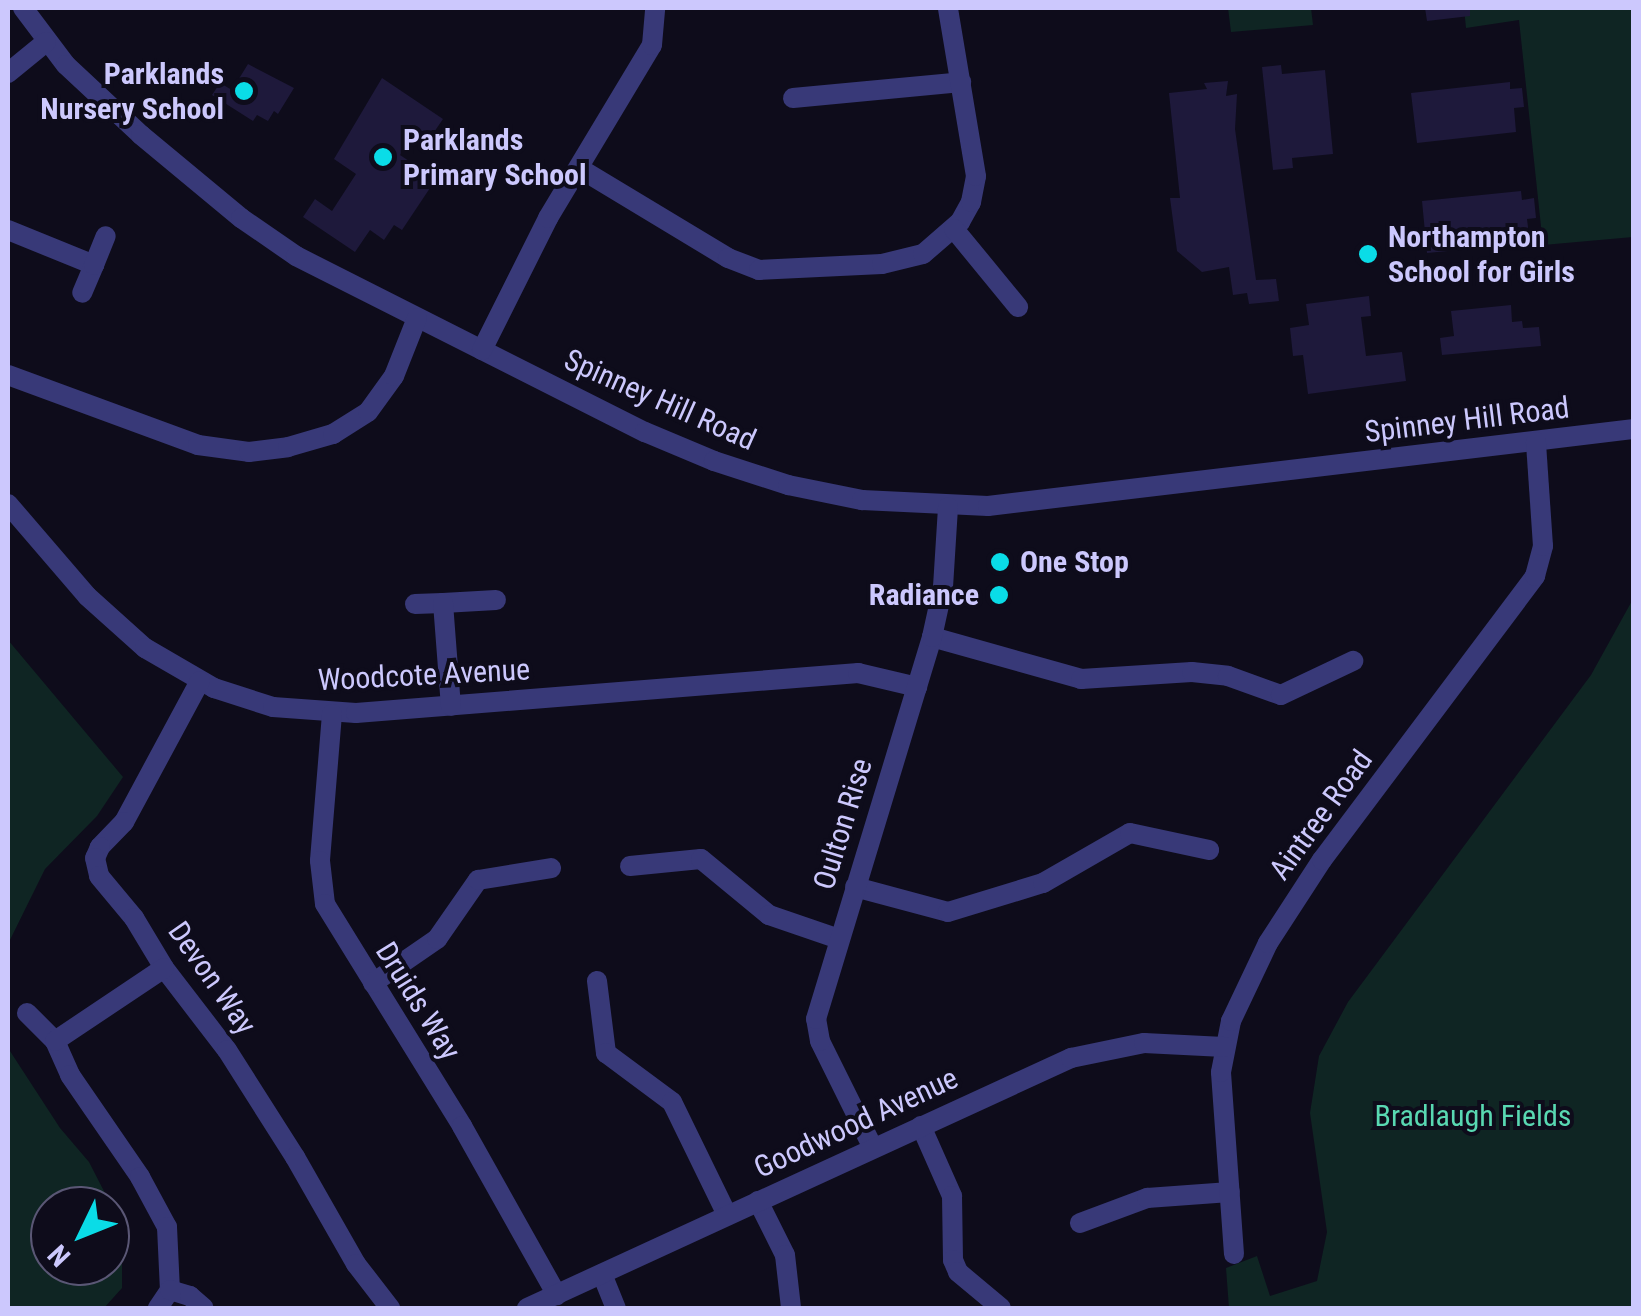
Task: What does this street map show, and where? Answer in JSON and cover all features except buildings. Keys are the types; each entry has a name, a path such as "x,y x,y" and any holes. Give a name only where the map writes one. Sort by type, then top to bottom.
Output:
{"street":[{"name":"Spinney Hill Road","path":"23,8 46,42 126,122 240,218 322,270 417,318 645,432 750,474 827,494 948,507 1037,502 1634,429"},
{"path":"482,350 536,241 652,45 656,8"},
{"path":"579,168 728,258 759,270 900,261 932,248 954,229 971,202 976,176 948,8"},
{"path":"8,73 46,42"},
{"path":"793,98 961,82"},
{"path":"954,229 1018,307"},
{"path":"8,230 94,265"},
{"path":"82,293 106,236"},
{"path":"8,375 214,449 249,452 288,447 333,434 368,412 394,376 417,318"},
{"name":"Aintree Road","path":"1234,1254 1221,1084 1224,1047 1247,981 1285,916 1535,576 1543,546 1536,442"},
{"name":"Woodcote Avenue","path":"8,504 120,628 200,681 253,702 332,714 858,673 917,687"},
{"name":"Oulton Rise","path":"873,1148 820,1041 816,1019 932,637 943,587 948,507"},
{"path":"415,604 496,600"},
{"path":"443,603 451,706"},
{"path":"932,637 1081,679 1192,672 1228,676 1281,694 1352,661"},
{"name":"Devon Way","path":"200,681 124,822 96,858 99,876 134,918 164,968 227,1050 296,1157 356,1264 390,1308"},
{"name":"Druids Way","path":"332,714 321,890 338,931 486,1167 557,1295"},
{"path":"855,887 948,912 1043,884 1130,833 1209,850"},
{"path":"630,866 702,859 770,915 839,939"},
{"path":"372,983 437,938 478,880 551,868"},
{"path":"55,1041 164,968"},
{"path":"597,981 600,1036 606,1053 672,1102 727,1215"},
{"path":"27,1014 55,1041 70,1075 140,1177 167,1227 170,1290 158,1308"},
{"name":"Goodwood Avenue","path":"527,1308 1094,1050 1176,1042 1224,1047"},
{"path":"921,1126 952,1196 953,1260 958,1272 1001,1308"},
{"path":"1080,1222 1147,1198 1230,1192"},
{"path":"758,1201 785,1255 791,1308"},
{"path":"602,1274 616,1308"},
{"path":"170,1290 190,1296 204,1308"}],"green space":[{"path":"1228,8 1311,8 1313,25 1231,32"},
{"path":"1464,8 1633,8 1633,237 1543,245 1519,20 1466,28"},
{"name":"Bradlaugh Fields","path":"1633,599 1633,1308 1229,1308 1226,1268 1257,1256 1270,1296 1317,1281 1327,1232 1310,1113 1319,1056 1348,1002 1591,675"},
{"path":"8,640 123,777 97,816 45,869 8,944"},
{"path":"8,1048 60,1128 89,1162 101,1186 30,1186 30,1286 122,1288 104,1308 8,1308"}],"place":[{"name":"Parklands Nursery School","path":"244,91"},
{"name":"Parklands Primary School","path":"383,157"},
{"name":"Northampton School for Girls","path":"1368,254"},
{"name":"One Stop","path":"1000,562"},
{"name":"Radiance","path":"999,595"}]}
